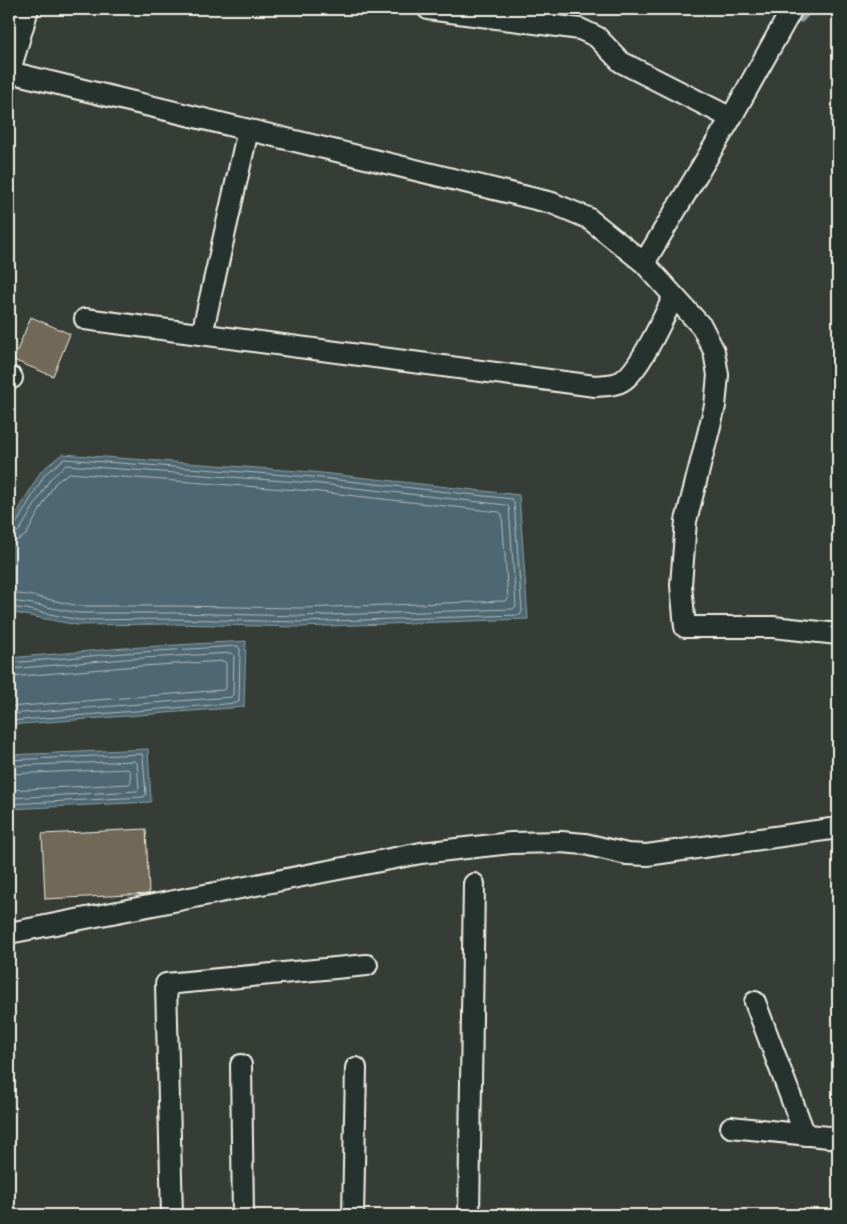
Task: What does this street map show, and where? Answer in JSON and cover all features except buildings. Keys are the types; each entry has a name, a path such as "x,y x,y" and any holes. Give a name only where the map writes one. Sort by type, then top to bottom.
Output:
{"street":[{"path":"28,9 9,73 552,203 588,218 644,263 702,327 714,351 718,375 715,406 686,521 682,584 685,627 773,627 838,634"},
{"path":"428,9 580,29 596,37 621,62 731,118"},
{"path":"644,263 731,118 792,9"},
{"path":"202,334 248,130"},
{"path":"84,320 595,386 611,385 623,381 642,357 674,296"},
{"path":"9,933 421,853 511,843 561,842 585,844 627,854 647,855 838,828"},
{"path":"469,1215 474,884"},
{"path":"172,1215 166,984 367,965"},
{"path":"754,1002 805,1135"},
{"path":"241,1065 244,1215"},
{"path":"353,1215 356,1068"},
{"path":"731,1127 838,1138"}],"water":[{"path":"62,454 313,472 519,495 528,619 300,627 172,624 77,625 9,612 9,527 41,471"},
{"path":"246,641 244,707 9,725 9,658 124,648"},
{"path":"148,749 151,802 9,809 9,755"}],"waterway":[{"path":"801,19 810,9"}]}
